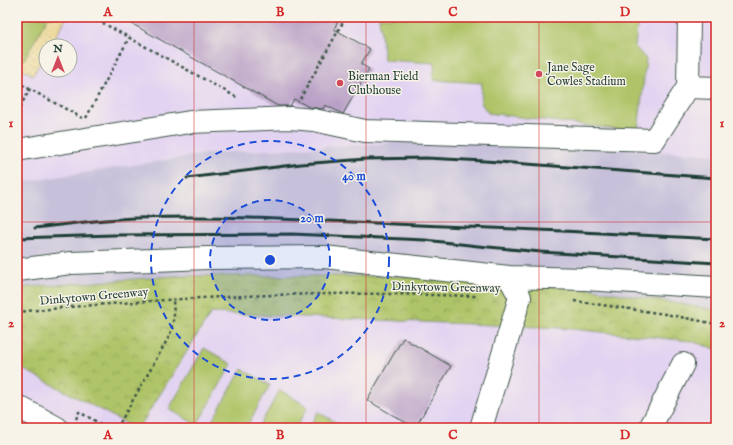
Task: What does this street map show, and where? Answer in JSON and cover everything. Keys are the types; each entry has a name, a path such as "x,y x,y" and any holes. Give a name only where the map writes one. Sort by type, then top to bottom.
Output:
{"street":[{"path":"17,150 190,122 228,122 290,118 314,120 365,131 654,140 688,87 689,17"},
{"path":"688,87 716,88"},
{"path":"17,270 70,263 208,258 324,257 510,277 585,279 716,287"},
{"path":"481,428 520,297 510,277"},
{"path":"650,428 683,364"},
{"path":"17,406 58,428"}],"path":[{"path":"92,17 240,100"},
{"path":"290,118 346,17"},
{"path":"17,82 85,120 129,38"},
{"path":"17,112 30,89"},
{"name":"Dinkytown Greenway","path":"17,312 173,299 329,294 483,296"},
{"path":"117,428 170,335 174,317 173,299"},
{"path":"567,301 665,314 716,324"},
{"path":"79,412 108,428"}],"shaded area":[{"path":"17,17 716,17 716,155 465,139 212,153 17,183"},
{"path":"465,139 716,155 716,315 315,275 175,276 17,288 17,183 212,153"},
{"path":"315,275 716,315 716,428 17,428 17,341 179,321 202,276"}],"sand":[{"path":"17,17 67,17 55,38 38,38 38,67 33,75 17,66"}],"green space":[{"path":"17,17 48,17 23,61 17,58"},
{"name":"Jane Sage Cowles Stadium","path":"379,17 638,17 635,47 646,59 638,132 488,113 481,103 482,83 433,80 435,63 384,60"},
{"path":"175,276 392,276 591,289 716,310 716,349 691,341 562,328 211,313 139,428 135,428 17,366 17,288"},
{"path":"204,348 232,364 197,425 169,409"},
{"path":"242,369 270,385 246,428 208,428"},
{"path":"280,390 308,407 296,428 258,428"},
{"path":"318,412 346,428 309,428"}],"building":[{"path":"120,17 340,17 334,29 370,49 361,64 369,69 343,114 325,105 323,109 309,107 294,99 290,106 278,106"},
{"path":"403,338 451,366 415,428 367,400"}],"railway":[{"path":"187,178 301,164 366,159 426,158 716,178"},
{"path":"35,228 124,219 169,217 233,218 515,229 716,239"},
{"path":"17,238 113,235 292,234 425,240 541,252 716,263"}],"place":[{"name":"Jane Sage Cowles Stadium","path":"539,74"},
{"name":"Bierman Field Clubhouse","path":"340,83"}]}
